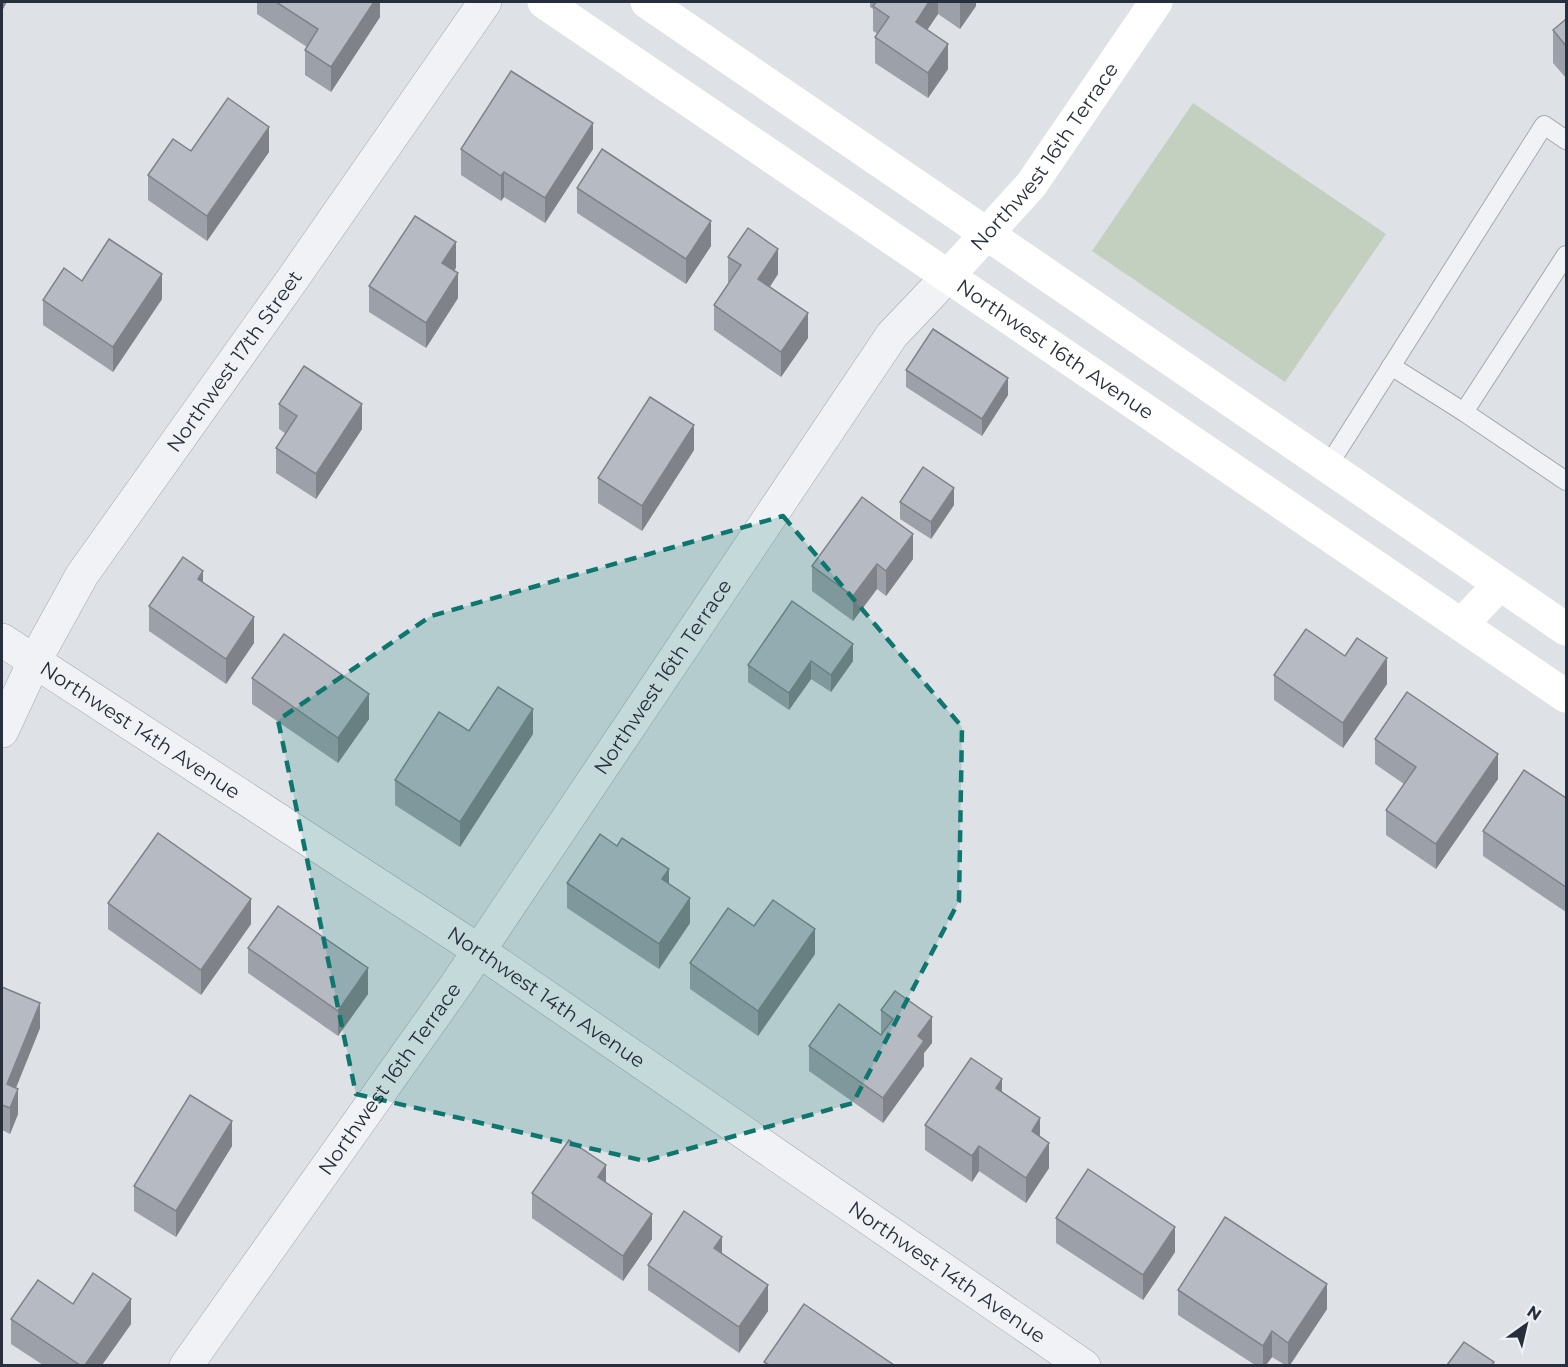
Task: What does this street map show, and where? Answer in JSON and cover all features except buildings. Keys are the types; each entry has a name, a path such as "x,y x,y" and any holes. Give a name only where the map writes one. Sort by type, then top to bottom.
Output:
{"main road":[{"name":"Northwest 16th Avenue","path":"544,2 1566,696"},
{"path":"647,2 1566,629"},
{"name":"Northwest 16th Terrace","path":"948,276 1031,185 1156,2"},
{"path":"1462,624 1500,584"}],"street":[{"name":"Northwest 17th Street","path":"2,731 34,662 82,575 292,280 485,2"},
{"name":"Northwest 16th Terrace","path":"186,1365 478,950 892,335 948,276"},
{"name":"Northwest 14th Avenue","path":"2,640 478,950 1083,1365"}],"lane":[{"path":"1328,466 1544,125 1566,140"},
{"path":"1464,412 1566,255"},
{"path":"1391,366 1566,481"}],"highlighted area":[{"path":"783,516 962,727 959,901 853,1103 645,1161 356,1094 278,720 431,616"}],"green space":[{"path":"1193,103 1386,234 1285,382 1092,251"}]}
